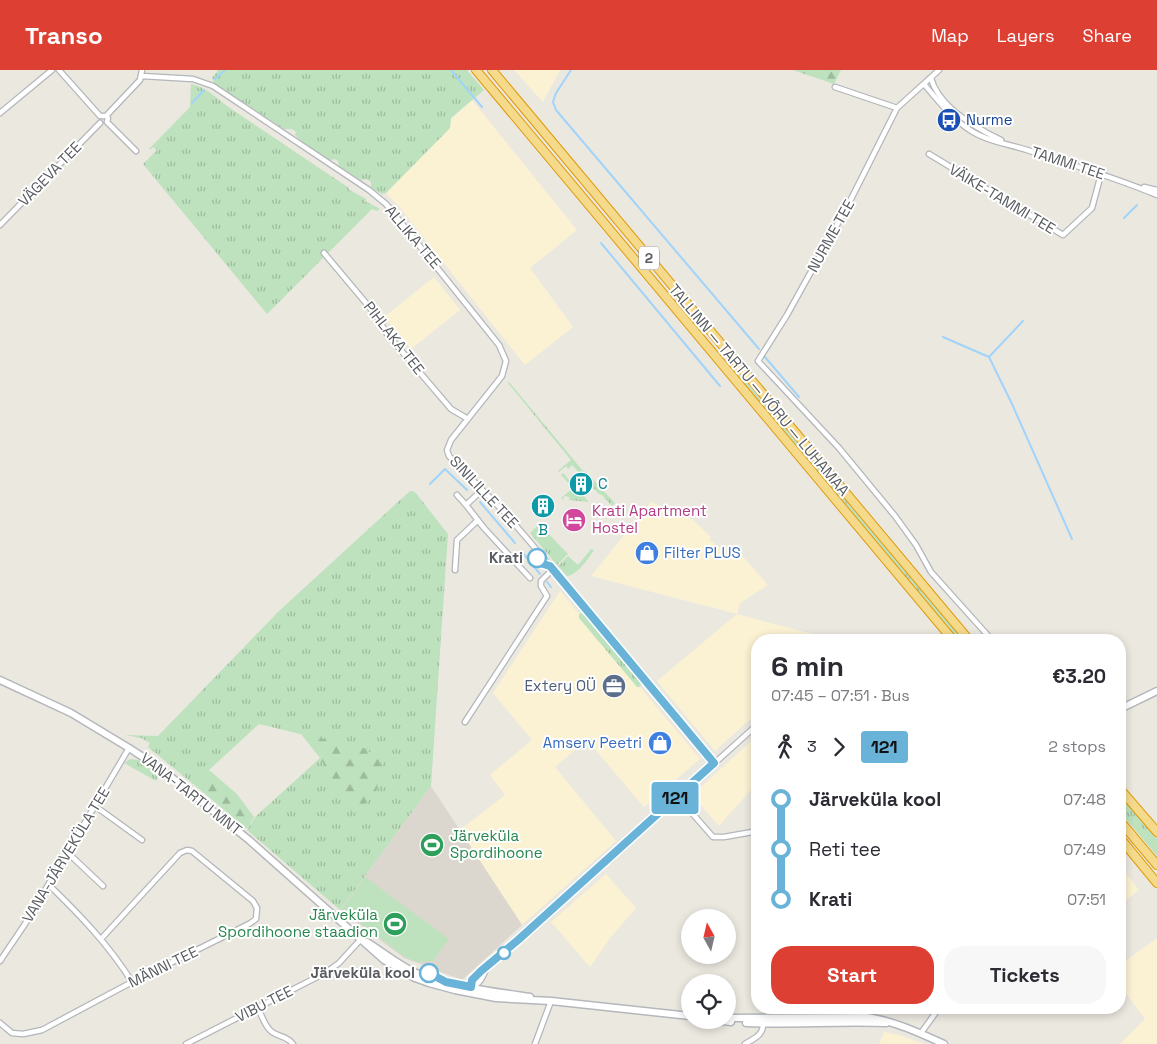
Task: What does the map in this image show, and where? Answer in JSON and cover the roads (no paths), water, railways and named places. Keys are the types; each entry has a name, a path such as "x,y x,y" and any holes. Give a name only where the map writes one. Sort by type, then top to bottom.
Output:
{"highway":[{"name":"TALLINN — TARTU — VÕRU — LUHAMAA","path":"476,70 949,634"},
{"name":"TALLINN — TARTU — VÕRU — LUHAMAA","path":"492,70 964,634"},
{"path":"945,612 959,620 971,634"},
{"path":"1126,796 1157,832"},
{"path":"1126,828 1157,865"},
{"path":"1126,845 1157,882"}],"street":[{"path":"0,113 52,70"},
{"path":"59,70 100,116 106,116 135,86 142,76 142,70"},
{"path":"835,87 897,108 939,70"},
{"name":"ALLIKA TEE","path":"142,76 193,79 213,86 369,190 386,204 499,344 505,355 506,365 502,376 451,440 447,450"},
{"name":"TAMMI TEE","path":"931,78 937,92 961,116 976,128 1009,144"},
{"name":"TAMMI TEE","path":"924,84 953,116 971,131 985,138 1157,190"},
{"name":"NURME TEE","path":"897,108 848,205 787,315 758,361 839,448 895,516 916,545 931,572 987,634"},
{"path":"100,116 98,119 100,123 107,122"},
{"path":"106,116 107,122 136,151"},
{"name":"VÄGEVA TEE","path":"0,225 100,123"},
{"name":"VÄIKE-TAMMI TEE","path":"929,154 1063,235 1092,208 1101,174"},
{"name":"TAMMI TEE","path":"1127,182 1157,194"},
{"name":"PIHLAKA TEE","path":"324,253 376,314 387,334 451,409 468,419"},
{"name":"SINILILLE TEE","path":"447,450 453,462 482,490 553,569 714,763"},
{"path":"466,505 482,490"},
{"path":"457,495 530,578"},
{"path":"455,570 457,540 478,520"},
{"path":"465,722 547,596 541,586 541,581 553,569"},
{"name":"VANA-TARTU MNT","path":"0,680 71,713 160,768 249,840 361,939 363,943 384,960 415,978 429,983 471,990 496,998 551,1001 681,1015"},
{"path":"1126,706 1157,690"},
{"path":"471,990 472,980 751,730"},
{"name":"VANA-JÄRVEKÜLA TEE","path":"0,961 49,885 129,748"},
{"path":"677,796 713,837 751,832"},
{"path":"95,806 142,840"},
{"name":"MÄNNI TEE","path":"0,1023 12,1033 24,1034 42,1030 132,982 249,924 256,919 257,908 245,895 192,851 188,850 180,853 101,939"},
{"path":"68,853 103,886"},
{"path":"49,885 116,956 132,982"},
{"name":"VIBU TEE","path":"186,1044 336,966 361,939"},
{"path":"535,1044 551,1001"},
{"path":"258,1007 268,1029 287,1038 293,1044"},
{"path":"921,1033 935,1014"},
{"path":"736,1018 856,1016 883,1019 944,1044"},
{"path":"736,1022 763,1024 830,1022 892,1024"},
{"path":"745,1044 760,1034 763,1024"}],"waterway":[{"path":"215,79 225,70"},
{"path":"451,70 482,107"},
{"path":"571,70 556,93 553,102 556,110 759,349"},
{"path":"192,103 204,90"},
{"path":"1124,218 1137,205"},
{"path":"601,243 720,386"},
{"path":"989,357 1023,321"},
{"path":"943,337 989,357 1072,539"},
{"path":"765,357 799,397"},
{"path":"430,484 445,469 467,490"},
{"path":"480,502 515,543"},
{"path":"523,553 540,574"},
{"path":"547,582 551,587"}],"place":[{"name":"Nurme","path":"949,120"},
{"name":"C","path":"581,484"},
{"name":"B","path":"543,506"},
{"name":"Krati Apartment Hostel","path":"574,520"},
{"name":"Filter PLUS","path":"647,553"},
{"name":"Krati","path":"537,558"},
{"name":"Extery OÜ","path":"614,686"},
{"name":"Amserv Peetri","path":"660,743"},
{"name":"Järveküla Spordihoone","path":"432,845"},
{"name":"Järveküla Spordihoone staadion","path":"395,924"},
{"name":"Järveküla kool","path":"429,973"}]}
